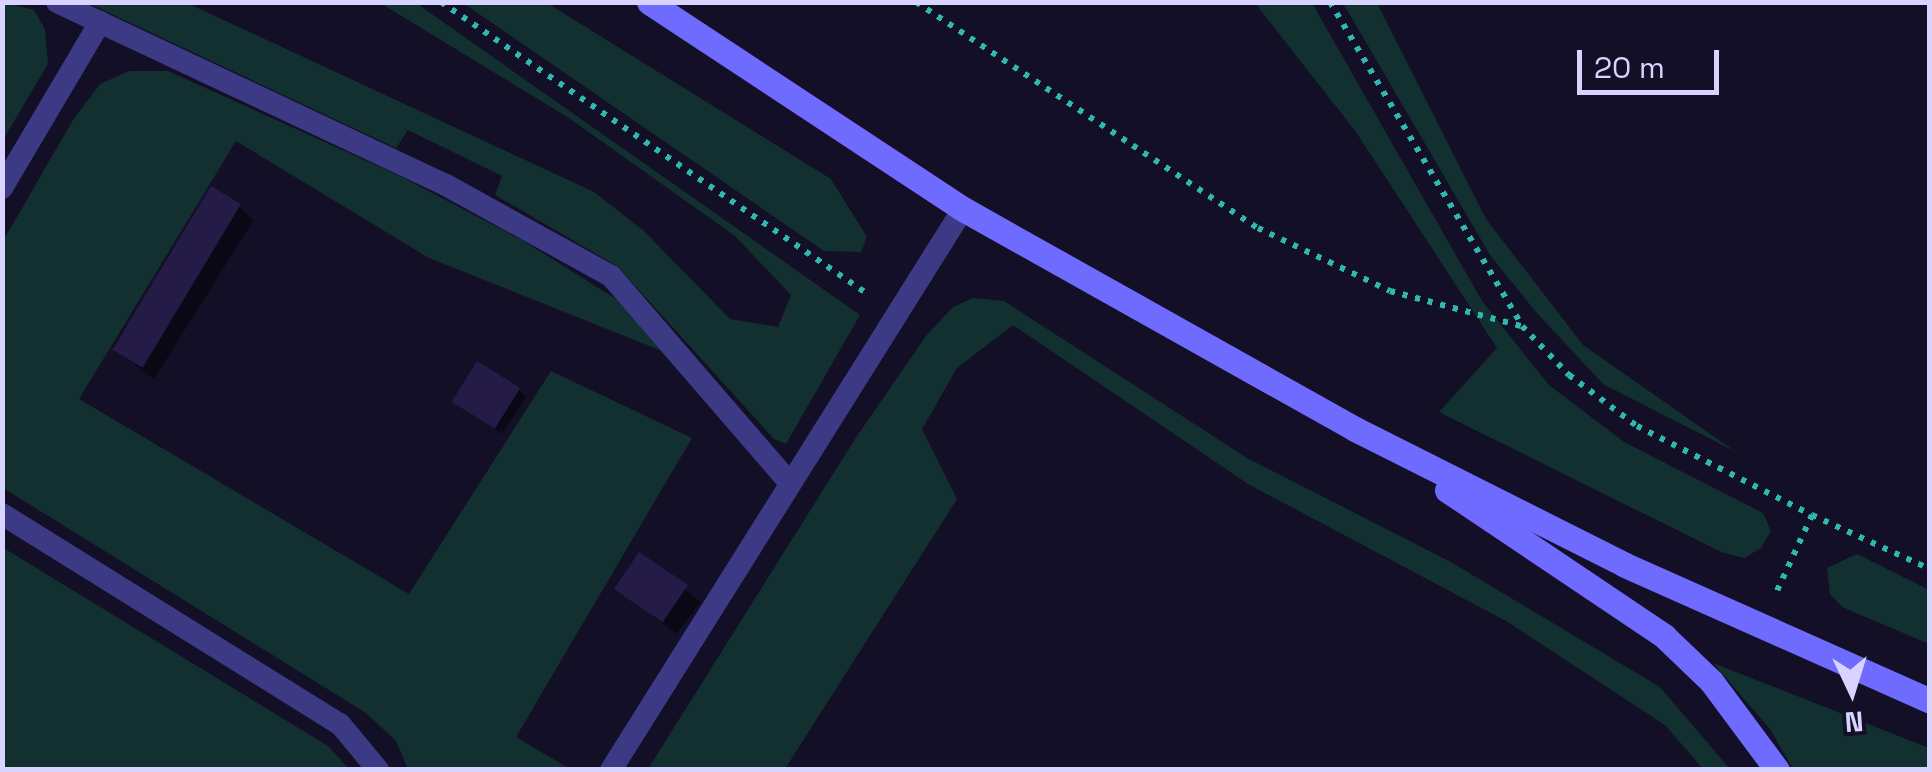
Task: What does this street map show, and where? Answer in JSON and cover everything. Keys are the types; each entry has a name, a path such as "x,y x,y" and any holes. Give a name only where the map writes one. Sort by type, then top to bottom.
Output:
{"street":[{"path":"649,2 963,209 1355,428 1759,628 1930,701"},
{"path":"1355,428 1664,636 1736,711 1777,770"}],"lane":[{"path":"57,2 446,185 610,276 789,482"},
{"path":"2,188 100,22"},
{"path":"612,770 894,312 963,209"},
{"path":"2,514 340,724 378,770"}],"path":[{"path":"441,2 894,312"},
{"path":"916,2 1258,228 1390,291 1522,326"},
{"path":"1330,2 1522,326 1569,375 1637,426 1812,515 1930,569"},
{"path":"1759,628 1812,515"}],"green space":[{"path":"3,2 34,10 45,29 48,64 3,140"},
{"path":"88,3 187,3 594,192 644,231 730,319 778,327 791,295 735,236 569,118 380,3 416,3 860,315 786,444 774,439 617,266 495,195 502,176 408,130 396,148"},
{"path":"463,3 547,3 831,179 867,237 861,252 824,251"},
{"path":"1255,3 1312,3 1482,301 1549,385 1624,442 1763,513 1771,531 1761,548 1744,558 1721,552 1439,412 1497,348 1356,132"},
{"path":"1343,3 1377,3 1486,219 1583,345 1736,452 1603,384 1535,311 1490,255"},
{"path":"129,71 168,71 400,176 522,240 616,299 662,351 429,258 236,141 79,399 409,594 551,371 692,438 516,737 570,769 408,769 396,741 366,713 3,488 3,241 73,120 100,84"},
{"path":"973,298 1004,301 1247,458 1449,561 1660,687 1730,769 1703,769 1665,725 1506,621 1248,484 1013,325 957,368 922,429 957,499 785,769 648,769 855,439 926,336 953,307"},
{"path":"2,547 328,746 349,769 3,769"},
{"path":"1857,554 1929,590 1929,644 1842,607 1830,594 1827,568"},
{"path":"1713,663 1929,748 1929,769 1793,769 1770,729"}],"building":[{"path":"211,186 241,204 143,368 113,350"},
{"path":"477,361 520,388 495,429 452,402"},
{"path":"639,552 688,585 663,622 614,589"}]}
